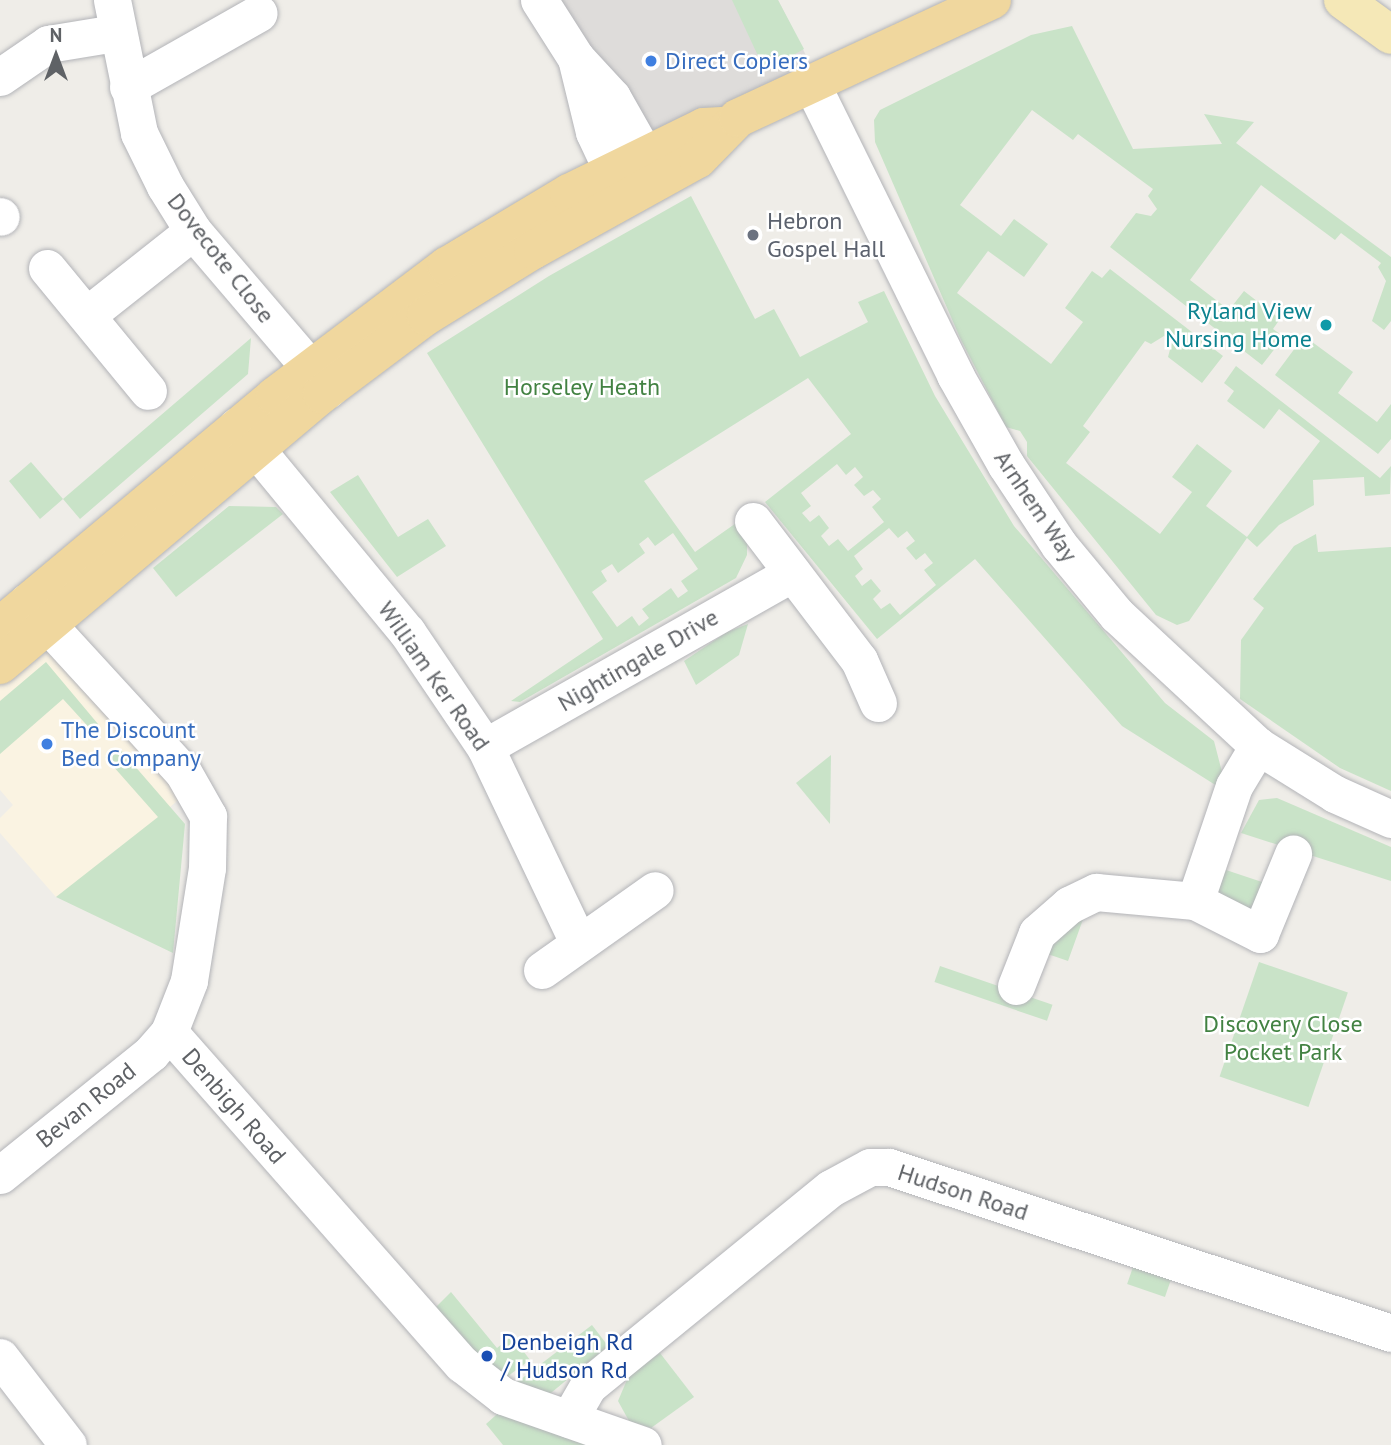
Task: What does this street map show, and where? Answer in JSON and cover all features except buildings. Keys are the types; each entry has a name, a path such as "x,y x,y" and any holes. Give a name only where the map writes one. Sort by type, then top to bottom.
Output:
{"highway":[{"path":"319,378 391,343 533,250 619,186 653,168 698,159 726,126 811,83 992,0"},
{"path":"28,616 319,378 447,266 569,193 619,186"},
{"path":"0,665 28,616 174,479 247,438"}],"main road":[{"path":"1343,0 1391,35"}],"street":[{"path":"539,0 576,58 605,88 653,168"},
{"path":"128,87 259,13"},
{"name":"Dovecote Close","path":"0,76 48,44 113,16 139,133 193,231 319,378"},
{"path":"576,58 587,112 619,186"},
{"name":"Arnhem Way","path":"811,83 955,375 1006,465 1059,545 1117,615 1258,746 1335,794 1391,819"},
{"path":"88,315 193,231"},
{"path":"47,268 148,391"},
{"name":"William Ker Road","path":"247,438 407,632 485,747 578,942"},
{"path":"753,521 859,660 878,703"},
{"name":"Nightingale Drive","path":"485,747 792,573"},
{"path":"0,644 28,616"},
{"name":"Denbigh Road","path":"28,616 183,772 208,816 207,868 189,981 169,1032 462,1364 503,1396 643,1445"},
{"path":"1195,901 1234,786 1258,746"},
{"path":"1016,986 1037,933 1069,905 1096,892 1195,901 1261,934 1293,854"},
{"path":"542,970 655,890"},
{"name":"Bevan Road","path":"0,1175 151,1053 169,1032"},
{"name":"Hudson Road","path":"569,1419 588,1387 831,1188 870,1167 889,1167 1391,1333"},
{"path":"0,1357 68,1445"}],"shaded area":[{"path":"539,0 778,0 818,79 670,156"},
{"path":"36,612 193,787 115,855 56,897 0,833 0,818 13,805 0,790 0,644"}],"green space":[{"path":"732,0 778,0 804,49 765,71"},
{"path":"1072,26 1133,149 1222,144 1204,114 1254,122 1236,143 1391,257 1391,321 1384,330 1372,321 1386,281 1378,267 1381,263 1341,233 1335,240 1261,185 1190,280 1229,310 1244,291 1280,319 1273,329 1284,337 1262,365 1110,247 1136,213 1151,216 1157,209 1148,196 1153,189 1078,134 1073,140 1032,110 960,205 1001,236 1014,219 1048,244 1024,277 988,251 957,293 1051,364 1083,322 1065,308 1092,271 1102,278 1110,269 1223,356 1202,383 1168,357 1172,342 1164,336 1151,344 1145,341 1083,426 1090,432 1066,463 1160,534 1192,492 1172,477 1197,444 1232,471 1206,506 1247,537 1320,441 1279,409 1264,429 1227,401 1234,391 1224,383 1236,366 1380,478 1391,466 1390,494 1365,496 1364,477 1313,480 1314,505 1279,525 1257,547 1247,538 1189,621 1177,625 1156,615 1027,456 1027,442 1020,431 1006,427 961,340 875,142 874,120 880,110 1031,35"},
{"name":"Horseley Heath","path":"691,196 755,319 774,309 800,357 868,322 858,302 884,291 935,396 1014,526 1165,703 1214,741 1222,772 1217,786 1122,726 975,559 877,639 765,502 851,434 808,378 644,481 695,552 739,521 747,539 747,555 736,578 520,702 511,701 603,639 427,353 549,276","holes":["837,464 846,475 855,467 863,477 854,485 864,496 873,490 881,499 872,507 884,522 848,551 838,539 829,546 821,536 829,528 819,515 810,522 802,513 811,506 801,493","889,528 898,538 907,531 915,541 906,548 916,560 925,553 933,563 924,570 936,585 900,615 890,603 881,609 873,599 881,591 871,579 862,586 855,576 863,569 854,556","673,533 698,569 681,581 688,591 678,598 671,588 642,609 649,618 639,626 632,616 617,627 592,592 607,581 601,571 612,564 618,573 645,553 639,544 648,537 655,546"]},
{"path":"1304,336 1353,372 1338,393 1377,422 1391,404 1391,439 1378,454 1275,375"},
{"path":"251,338 248,374 80,519 63,499"},
{"path":"31,462 63,499 40,519 9,481"},
{"path":"358,475 398,537 428,519 446,546 397,577 330,492"},
{"path":"229,506 276,507 283,514 176,597 153,568"},
{"path":"1316,534 1318,552 1391,547 1391,791 1340,768 1240,699 1241,640 1264,608 1253,599 1294,546"},
{"path":"748,624 739,655 696,685 684,661 727,632"},
{"path":"46,662 98,724 94,733 63,699 0,754 0,701"},
{"path":"120,749 185,824 173,953 56,897 158,817 105,757"},
{"path":"831,755 830,824 796,783"},
{"path":"1277,798 1391,847 1391,881 1241,833 1259,800"},
{"path":"1217,867 1265,883 1259,916 1221,897 1216,889"},
{"path":"1086,911 1068,961 1042,952 1059,940 1067,920"},
{"name":"Discovery Close Pocket Park","path":"1259,962 1348,993 1308,1107 1220,1076"},
{"path":"940,966 1053,1005 1047,1021 934,982"},
{"path":"1133,1267 1171,1280 1165,1297 1127,1284"},
{"path":"451,1292 497,1348 512,1336 530,1360 504,1379 474,1357 433,1310"},
{"path":"592,1325 608,1346 546,1397 512,1386"},
{"path":"660,1353 694,1397 651,1428 629,1421 618,1401 629,1375"},
{"path":"505,1407 588,1445 503,1445 486,1424"}],"place":[{"name":"Direct Copiers","path":"651,61"},
{"name":"Hebron Gospel Hall","path":"753,235"},
{"name":"Ryland View Nursing Home","path":"1326,325"},
{"name":"The Discount Bed Company","path":"47,744"},
{"name":"Denbeigh Rd / Hudson Rd","path":"487,1356"}]}
